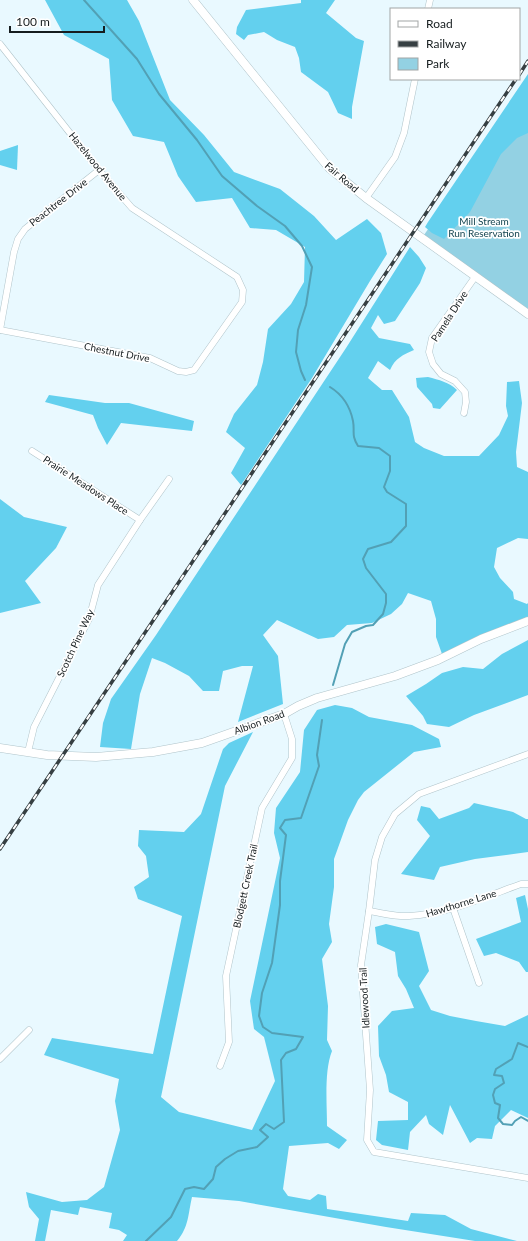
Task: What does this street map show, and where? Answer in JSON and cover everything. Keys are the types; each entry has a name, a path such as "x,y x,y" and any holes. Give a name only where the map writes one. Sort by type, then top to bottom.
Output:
{"street":[{"name":"Fair Road","path":"193,0 330,168 366,198 528,314"},
{"name":"Hazelwood Avenue","path":"0,44 99,170 132,208 237,277"},
{"path":"366,198 395,157 404,134 415,80"},
{"name":"Peachtree Drive","path":"0,330 14,252 18,239 25,229 99,170"},
{"name":"Chestnut Drive","path":"0,330 150,358 178,371 186,372 194,370 242,302 243,290 237,277"},
{"name":"Pamela Drive","path":"464,413 466,402 465,392 455,381 441,374 433,364 429,352 432,338 475,277"},
{"name":"Prairie Meadows Place","path":"32,450 140,520"},
{"name":"Scotch Pine Way","path":"28,752 34,727 89,618 98,585 140,520 169,479"},
{"name":"Albion Road","path":"0,748 62,756 96,757 153,752 202,743 284,714 317,698 395,676 438,660 481,639 528,622"},
{"name":"Blodgett Creek Trail","path":"220,1066 229,1042 226,976 262,808 292,758 292,739 284,714"},
{"name":"Idlewood Trail","path":"528,754 419,794 395,814 382,837 375,860 361,965 370,1090 367,1140 374,1152 528,1178"},
{"name":"Hawthorne Lane","path":"369,911 407,916 430,914 453,908 521,884 528,884"},
{"path":"453,908 479,983"},
{"path":"0,1059 29,1030"}],"green space":[{"name":"Mill Stream Run Reservation","path":"528,81 528,316 422,238"}],"shaded area":[{"path":"45,0 127,0 139,21 170,100 204,135 234,172 280,189 314,216 336,240 367,219 381,233 387,254 312,378 241,485 231,473 245,448 226,432 234,414 257,385 263,362 268,329 291,304 304,282 305,247 276,230 250,228 232,198 196,202 178,176 164,142 133,136 112,100 109,59 64,35"},
{"path":"301,0 335,0 326,13 356,38 364,41 352,107 352,119 338,113 328,92 301,72 299,58 295,47 277,40 264,32 248,35 244,40 236,34 237,27 246,10 301,3"},
{"path":"528,74 528,133 517,138 501,154 470,212 444,239 432,233 425,227 428,222"},
{"path":"18,145 17,170 0,165 0,151"},
{"path":"410,247 426,268 420,283 395,321 384,324 378,315 371,328 379,338 410,344 414,350 403,355 397,360 390,370 378,361 368,378 382,390 392,390 409,417 415,442 424,448 444,456 479,456 499,435 508,416 506,406 507,382 519,381 522,403 516,452 517,467 528,472 528,539 518,538 497,548 494,567 500,578 513,592 514,599 527,604 528,603 528,617 442,654 436,637 436,619 431,601 408,593 402,604 391,614 372,623 347,625 334,637 318,639 277,620 263,635 278,656 283,704 238,722 253,666 242,666 223,671 219,691 203,691 189,676 152,658 140,694 131,749 100,747 103,723 111,699 156,635 346,348"},
{"path":"428,377 447,383 457,390 440,409 433,408 432,404 417,387 416,378"},
{"path":"49,395 105,403 129,403 194,421 192,431 121,423 107,445 93,415 45,402"},
{"path":"0,499 24,517 67,527 56,548 25,581 41,603 0,613"},
{"path":"528,640 528,695 474,715 449,727 427,724 423,716 406,696 442,673 463,667 483,669 502,654"},
{"path":"335,705 352,708 369,717 412,725 439,739 441,747 414,752 364,792 358,800 348,820 334,859 334,887 329,924 332,942 322,959 328,1006 327,1040 332,1051 329,1059 327,1078 327,1126 347,1140 339,1149 328,1143 289,1146 283,1189 288,1196 310,1200 318,1194 326,1196 327,1209 408,1221 411,1213 445,1215 471,1229 517,1241 475,1241 239,1201 192,1197 189,1215 184,1231 177,1241 123,1241 127,1235 119,1230 109,1228 112,1213 80,1207 78,1215 51,1210 45,1241 35,1241 39,1219 29,1207 26,1192 62,1202 87,1200 104,1187 120,1130 115,1101 119,1079 44,1055 52,1038 153,1054 182,916 138,899 134,887 149,877 146,856 138,846 139,830 184,832 201,814 223,749 229,743 253,732 225,786 161,1097 179,1112 252,1130 275,1081 264,1037 254,1029 250,1001 280,858 274,833 276,808 300,772 304,730 317,710"},
{"path":"474,803 513,812 528,819 528,852 475,859 440,867 434,880 401,874 430,836 417,820 421,806 430,808 439,819 469,808"},
{"path":"525,895 528,909 528,972 526,972 519,962 496,953 484,956 476,939 521,922 516,898"},
{"path":"386,924 419,932 429,971 419,986 431,1010 450,1016 505,1026 528,1015 528,1118 511,1110 495,1126 492,1139 477,1138 470,1143 450,1105 443,1135 429,1124 426,1115 410,1132 408,1150 382,1145 376,1140 378,1121 408,1120 408,1102 389,1092 386,1075 379,1056 378,1026 392,1011 414,1008 406,989 398,976 395,952 377,944 375,927"}],"waterway":[{"path":"84,0 137,59 159,94 197,140 222,176 257,206 285,226 302,246 312,267 306,305 298,330 296,352 305,380"},
{"path":"330,387 342,397 350,410 354,425 355,439 358,446 379,448 390,456 390,471 384,487 387,492 406,504 406,526 391,542 368,549 363,559 366,568 386,594 386,603 383,614 373,625 366,626 352,632 345,644 333,685"},
{"path":"146,1241 171,1217 185,1189 194,1187 204,1189 213,1179 216,1167 225,1159 238,1151 257,1147 268,1137 260,1130 266,1124 274,1129 284,1122 281,1060 286,1053 296,1049 303,1037 272,1033 263,1027 259,1016 262,993 272,963 280,905 280,881 286,835 280,828 285,820 301,818 319,766 317,755 322,720"},
{"path":"528,1047 518,1043 512,1059 496,1069 494,1075 502,1076 504,1083 495,1089 493,1095 495,1103 500,1105 498,1118 503,1124 512,1125 521,1117 528,1121"}],"railway":[{"path":"520,73 528,61"},
{"path":"0,849 515,80"}]}
